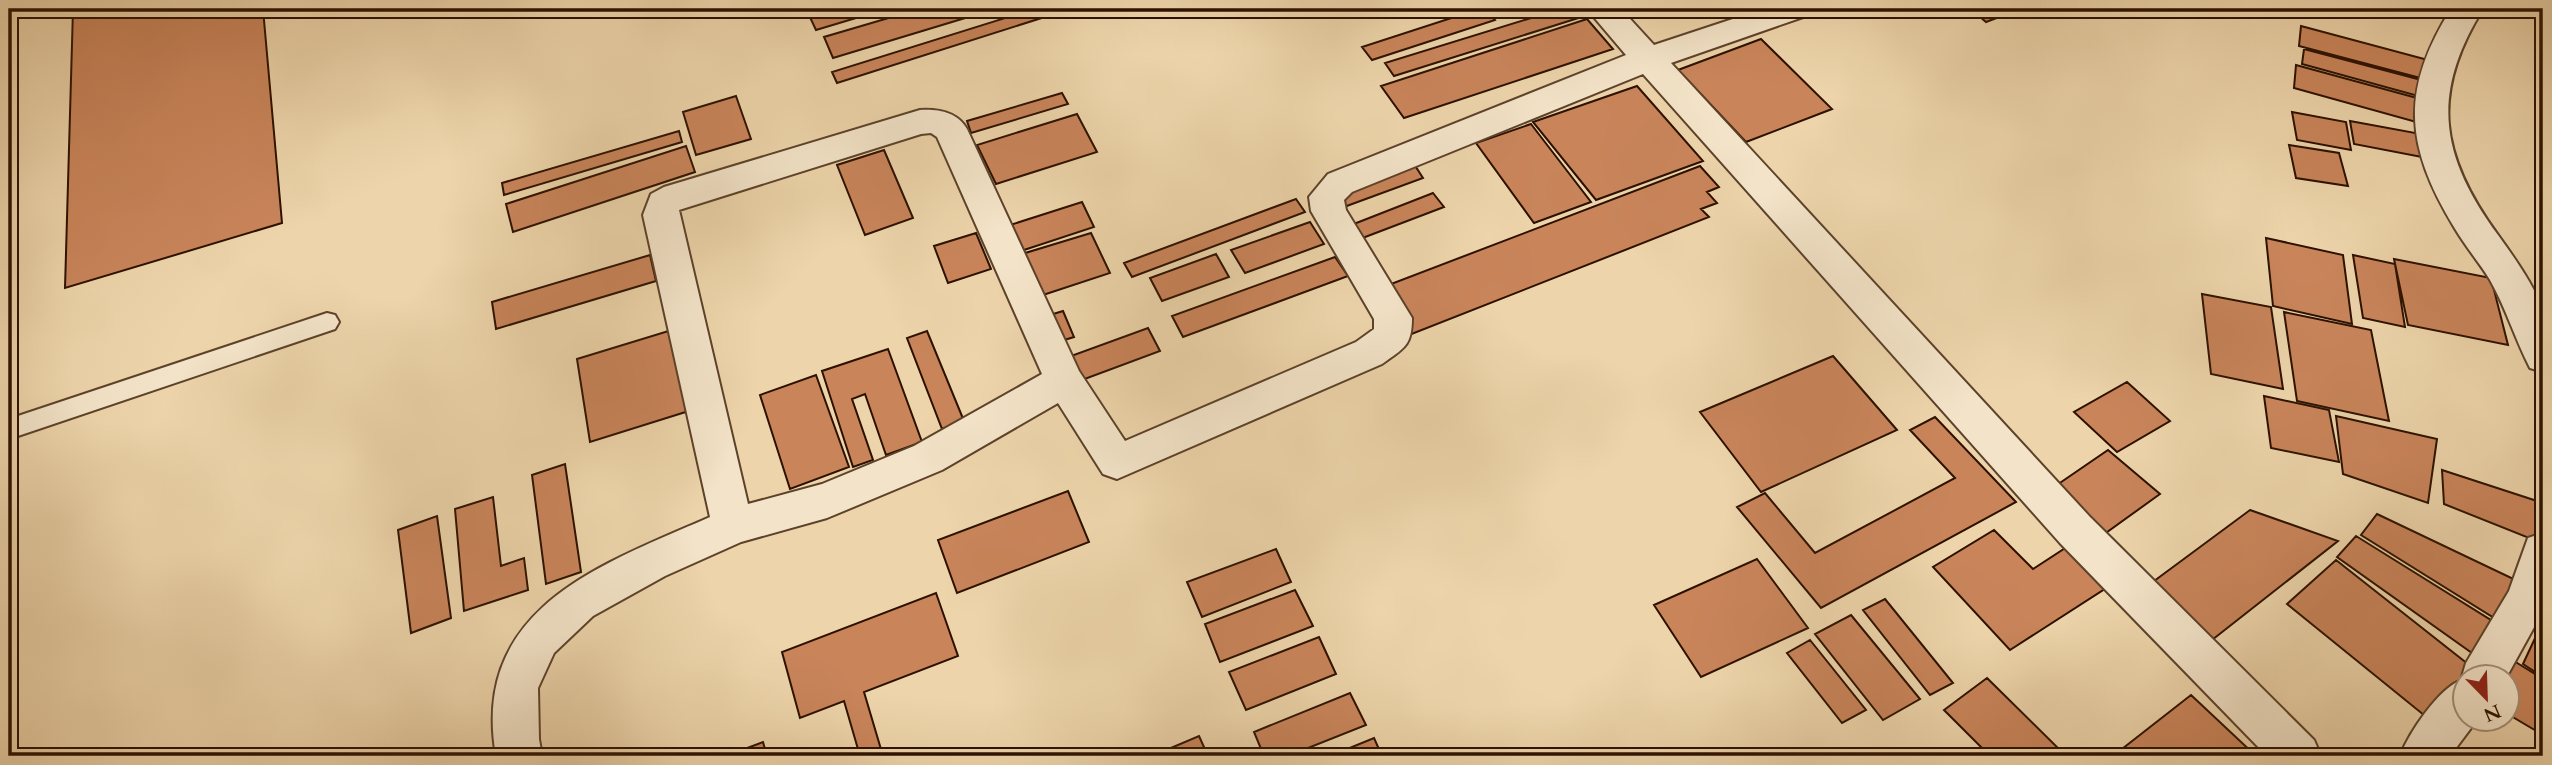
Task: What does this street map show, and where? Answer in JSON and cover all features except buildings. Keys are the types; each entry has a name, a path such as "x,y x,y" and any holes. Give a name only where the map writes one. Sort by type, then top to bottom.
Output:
{"street":[{"path":"1602,9 2075,530 2298,756"},
{"path":"733,527 661,215 663,203 676,196 920,122 936,121 950,129 1063,380 1117,461 1369,353 1394,336 1393,318 1329,211 1326,197 1340,183 1648,60 1795,9"},
{"path":"2467,9 2442,56 2431,89 2433,125 2441,162 2466,218 2505,273 2528,318 2543,357"},
{"path":"519,756 516,739 516,687 539,639 578,602 650,563 733,527 827,500 928,457 1063,380"},
{"path":"2490,664 2528,598 2543,551"},
{"path":"2423,756 2450,720"}],"lane":[{"path":"9,429 327,322"}]}
